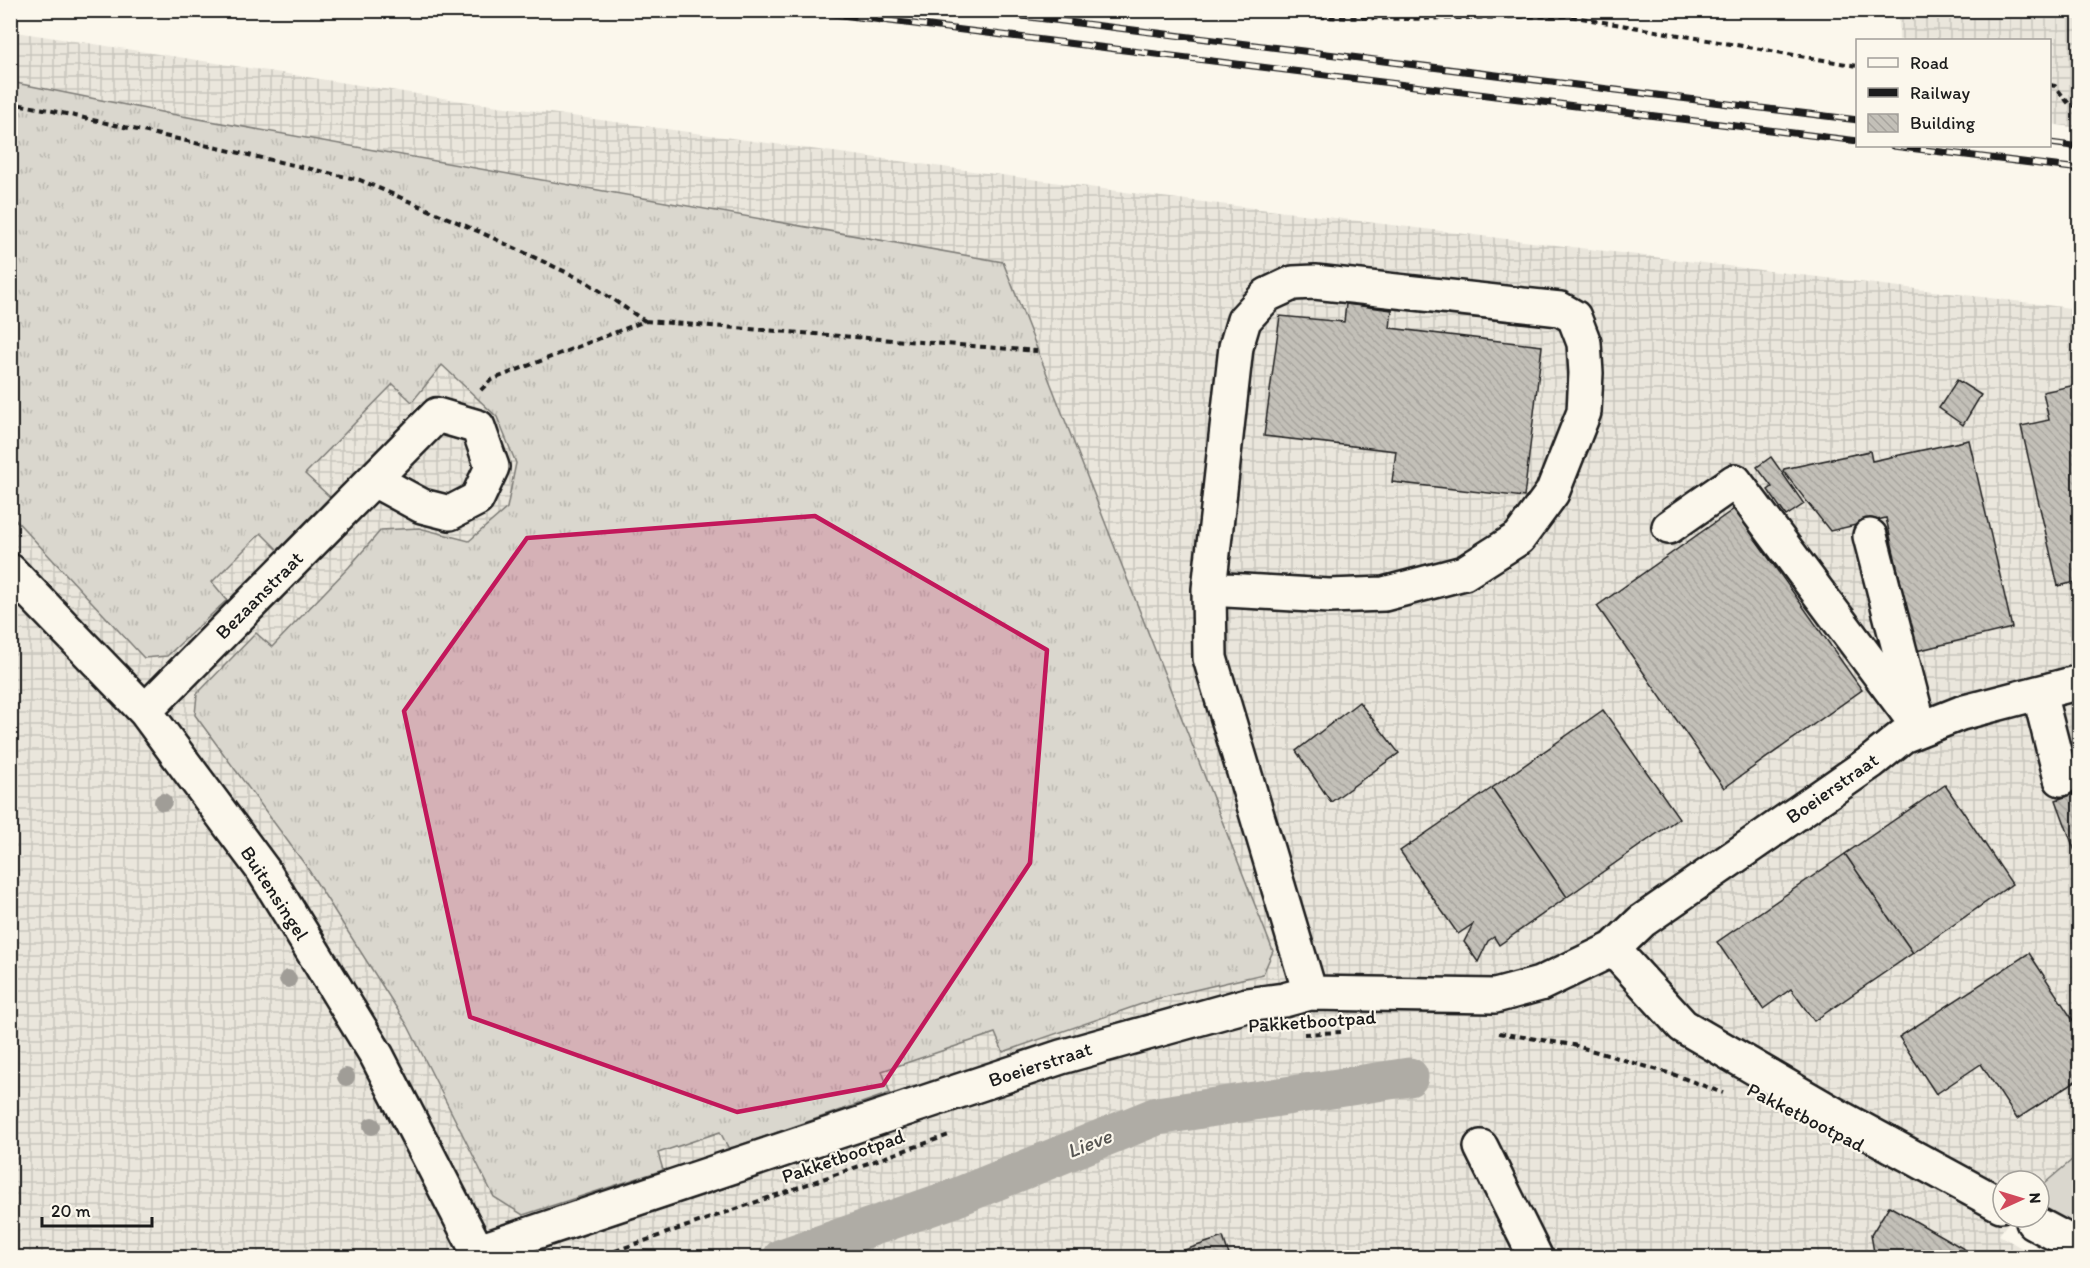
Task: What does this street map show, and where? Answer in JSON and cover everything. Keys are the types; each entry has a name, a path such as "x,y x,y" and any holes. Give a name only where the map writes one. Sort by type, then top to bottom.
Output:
{"street":[{"path":"1209,589 1329,596 1384,594 1464,573 1519,538 1552,493 1584,412 1586,373 1584,343 1574,317 1560,309 1315,282 1293,284 1267,295 1244,320 1236,347 1209,589 1210,657 1310,993"},
{"name":"Bezaanstraat","path":"145,711 437,415 452,419"},
{"path":"374,480 422,506 450,513 477,499 492,467 478,427 452,419"},
{"path":"1669,527 1735,481 1920,729"},
{"path":"1870,536 1920,729"},
{"name":"Buitensingel","path":"10,571 145,711 262,870 377,1056 480,1254"},
{"name":"Boeierstraat","path":"480,1254 1060,1057 1248,1005 1284,1000 1310,993 1495,996 1540,984 1613,949 1642,921 1871,762 1903,736 1961,713 2079,682"},
{"path":"2039,693 2061,779"},
{"path":"1613,949 1683,1026 1841,1118 1991,1200"},
{"path":"1480,1147 1536,1257"},
{"path":"2046,1229 2079,1247"}],"path":[{"path":"1319,17 1405,19 1569,16 1856,66"},
{"path":"2051,85 2055,86 2069,104 2079,108"},
{"path":"10,104 44,109 360,180 585,280 645,321"},
{"path":"452,419 491,380 645,321 1037,351"},
{"name":"Pakketbootpad","path":"1301,1034 1348,1032"},
{"name":"Pakketbootpad","path":"1498,1033 1573,1046 1675,1075 1727,1095"},
{"name":"Pakketbootpad","path":"595,1257 957,1132"}],"highlighted area":[{"path":"815,516 1047,650 1030,863 883,1085 737,1112 470,1017 404,711 527,538"}],"shaded area":[{"path":"1899,11 2079,11 2079,128 2051,124 2051,39 1899,39"},
{"path":"10,31 462,101 1154,196 2079,309 2079,1154 2051,1178 2051,1169 1991,1169 1991,1229 2003,1229 1999,1235 2037,1257 11,1257"}],"green space":[{"path":"11,82 171,114 1003,262 1273,951 1263,974 1156,999 1003,1052 995,1033 882,1071 890,1093 729,1149 720,1132 658,1153 663,1170 523,1215 494,1197 408,1026 306,866 195,715 197,694 256,633 272,647 349,567 381,530 419,528 469,541 507,508 516,463 497,417 442,365 412,402 393,384 305,474 330,497 278,550 261,533 212,582 227,600 167,656 144,658 11,515"},
{"path":"2079,1154 2079,1227 2051,1212 2051,1178"}],"building":[{"path":"1346,304 1392,310 1390,328 1542,346 1524,497 1392,482 1396,451 1264,436 1280,316 1344,322"},
{"path":"1957,380 1981,395 1963,425 1939,408"},
{"path":"2080,384 2080,581 2058,586 2021,426 2049,420 2043,392"},
{"path":"1969,440 2012,628 1916,651 1886,518 1830,531 1783,471 1870,451 1872,461"},
{"path":"1771,457 1804,504 1786,516 1768,490 1772,487 1757,467"},
{"path":"1734,509 1862,690 1724,788 1597,606"},
{"path":"1359,702 1399,753 1331,802 1296,751"},
{"path":"1603,710 1679,818 1567,897 1492,788"},
{"path":"2080,753 2080,782 2073,755"},
{"path":"1945,785 2012,884 1913,953 1845,854"},
{"path":"1492,788 1567,897 1499,945 1494,937 1488,941 1478,962 1464,942 1473,924 1458,934 1400,851"},
{"path":"2080,792 2080,865 2056,800"},
{"path":"1845,854 1913,953 1814,1021 1791,989 1763,1009 1717,942"},
{"path":"2029,953 2080,1031 2080,1078 2017,1119 1981,1064 1936,1094 1899,1037"},
{"path":"1889,1206 1971,1253 1968,1258 1875,1258 1871,1235"},
{"path":"1223,1237 1230,1258 1161,1258"}],"waterway":[{"name":"Lieve","path":"782,1258 952,1199 1157,1116 1409,1077"}],"railway":[{"path":"801,10 1856,141"},
{"path":"973,10 1856,120"},
{"path":"2051,143 2080,147"},
{"path":"1901,147 2080,169"}]}
